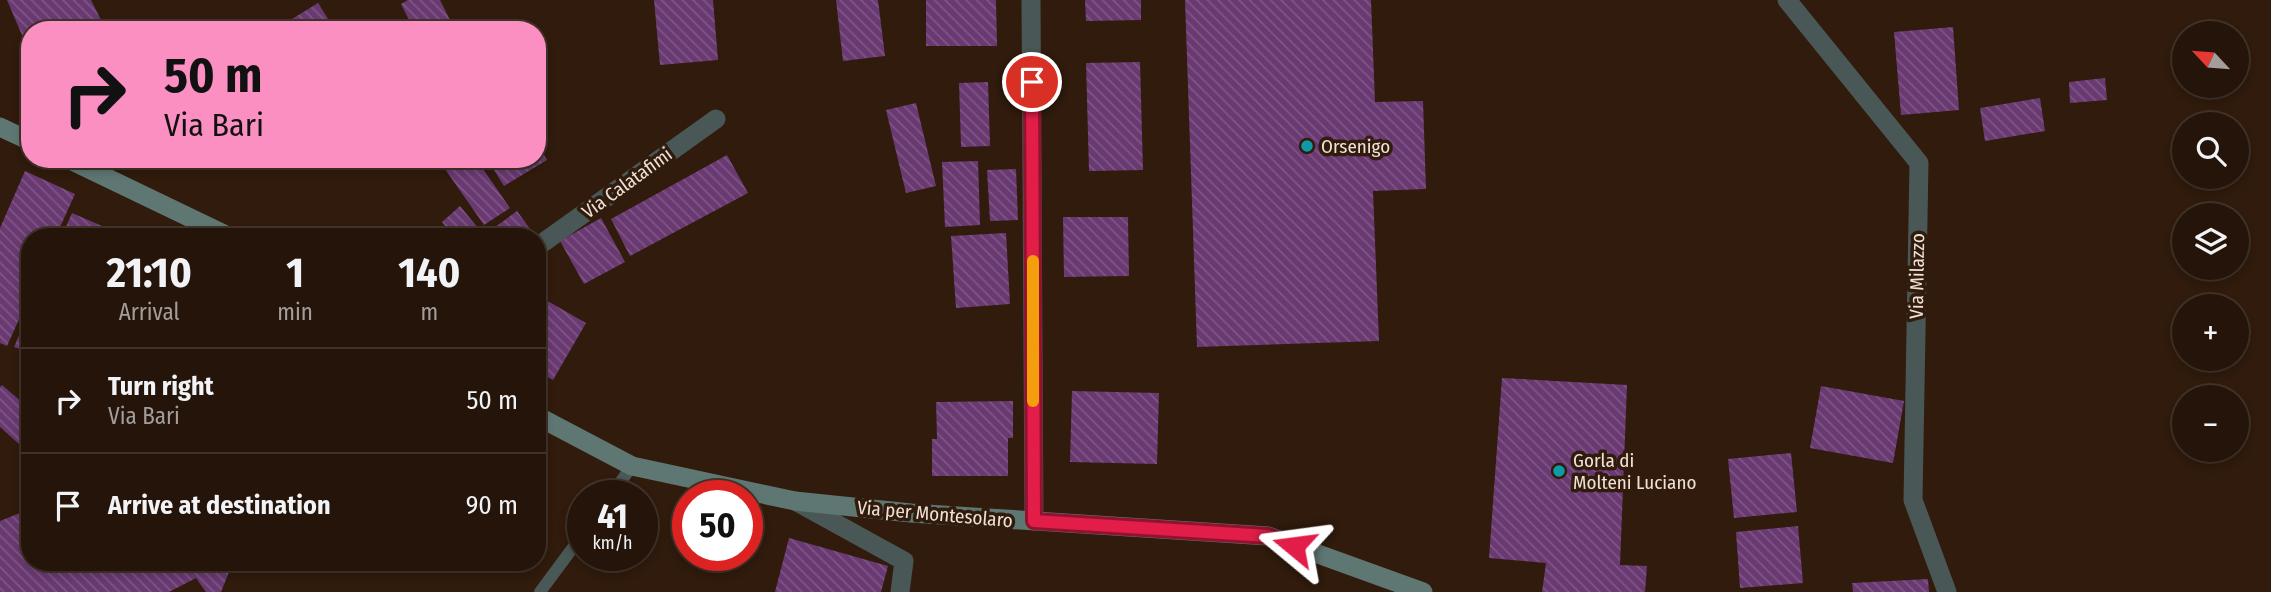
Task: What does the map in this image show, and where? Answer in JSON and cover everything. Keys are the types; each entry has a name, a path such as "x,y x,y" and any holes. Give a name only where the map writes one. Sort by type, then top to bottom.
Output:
{"main road":[{"path":"1,128 21,137"},
{"path":"87,168 211,228"},
{"name":"Via per Montesolaro","path":"546,421 632,466 795,501 911,513 1268,536 1423,592"}],"street":[{"path":"1031,0 1034,521"},
{"name":"Via Milazzo","path":"1787,0 1919,163 1913,500 1947,592"},
{"name":"Via Calatafimi","path":"546,241 716,118"},
{"path":"795,501 904,561 900,592"}],"lane":[{"path":"622,480 632,466"},
{"path":"540,592 567,556"}],"building":[{"path":"7,0 91,0 102,21 21,21 21,33"},
{"path":"408,0 440,0 450,21 410,21 401,4"},
{"path":"654,0 713,0 718,60 660,65"},
{"path":"836,0 878,0 885,56 843,61"},
{"path":"926,0 996,0 997,46 926,46"},
{"path":"1085,0 1141,0 1141,20 1086,21"},
{"name":"Orsenigo","path":"1185,0 1371,0 1375,102 1423,101 1426,189 1373,191 1379,341 1197,347"},
{"path":"318,3 329,21 289,21"},
{"path":"1953,27 1959,110 1901,115 1894,32"},
{"path":"1140,62 1143,170 1089,171 1086,63"},
{"path":"2105,78 2107,100 2070,103 2069,82"},
{"path":"988,82 990,146 961,147 959,83"},
{"path":"2040,98 2045,131 1985,141 1980,108"},
{"path":"916,103 936,186 906,193 886,110"},
{"path":"727,155 748,193 630,256 611,219"},
{"path":"978,161 980,225 945,227 942,162"},
{"path":"444,168 482,168 510,208 484,225"},
{"path":"493,168 534,168 504,186"},
{"path":"1016,169 1018,220 990,221 987,170"},
{"path":"25,171 75,194 60,228 21,228 21,315 7,346 0,343 0,228"},
{"path":"460,206 478,228 447,228 442,222"},
{"path":"517,211 529,228 494,228"},
{"path":"72,213 107,228 65,228"},
{"path":"1063,217 1128,217 1129,276 1064,277"},
{"path":"601,218 625,262 584,284 560,241"},
{"path":"1006,233 1010,304 956,308 951,236"},
{"path":"546,300 586,323 553,380 546,376"},
{"path":"21,331 21,350 14,347"},
{"name":"Gorla di Molteni Luciano","path":"1502,378 1627,385 1620,565 1647,566 1645,592 1542,592 1546,563 1489,558"},
{"path":"2,385 21,401 21,446 0,427"},
{"path":"1821,386 1904,401 1893,463 1810,448"},
{"path":"1072,391 1159,393 1157,464 1070,462"},
{"path":"1013,401 1013,438 1008,438 1008,476 932,476 932,439 937,439 936,402"},
{"path":"1791,453 1797,512 1734,518 1728,459"},
{"path":"21,513 21,571 229,571 221,592 206,592 196,578 169,592 0,592 0,521"},
{"path":"1798,526 1803,583 1740,588 1736,532"},
{"path":"789,538 888,566 881,592 775,592"},
{"path":"1928,579 1929,592 1853,592 1852,583"}],"slow traffic":[{"path":"1033,261 1033,401"}],"place":[{"name":"Orsenigo","path":"1307,146"},
{"name":"Gorla di Molteni Luciano","path":"1559,471"}],"route":[{"path":"1032,82 1034,521 1268,536 1294,546"}]}
